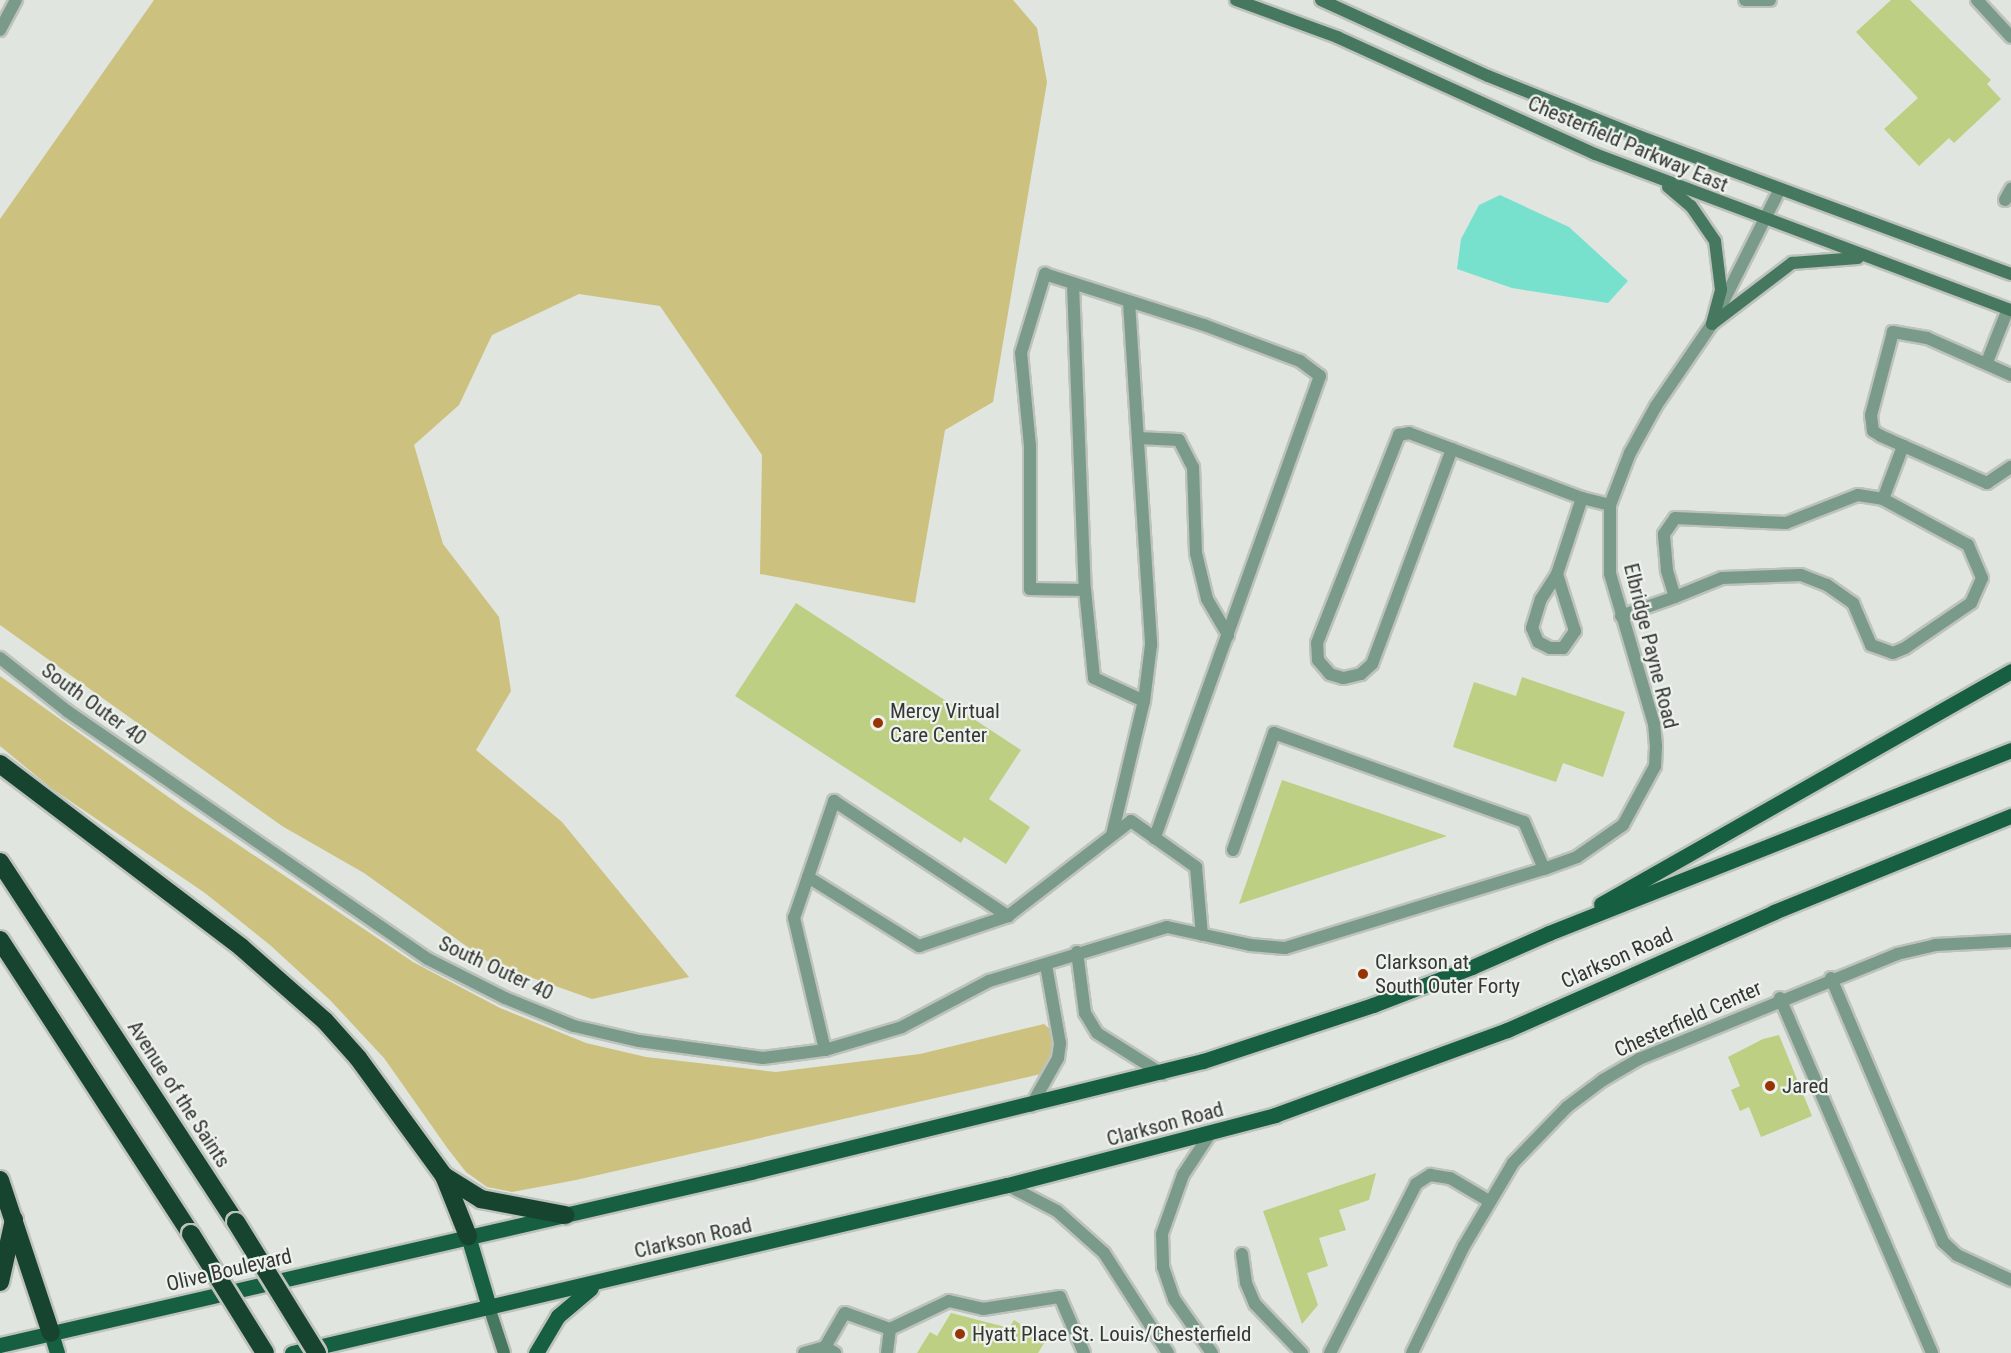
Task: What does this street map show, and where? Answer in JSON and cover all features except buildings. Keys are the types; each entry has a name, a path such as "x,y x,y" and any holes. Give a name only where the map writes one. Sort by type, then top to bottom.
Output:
{"highway":[{"path":"0,764 241,947 325,1021 358,1058 444,1176 468,1236"},
{"name":"Avenue of the Saints","path":"0,862 236,1222 317,1353"},
{"path":"0,940 191,1234 265,1353"},
{"path":"444,1176 481,1199 566,1215"},
{"path":"0,1180 51,1333"},
{"path":"0,1282 14,1220"}],"main road":[{"path":"1549,933 2011,671"},
{"path":"489,1307 468,1236 566,1215 1162,1074 1373,1005 2011,750"},
{"name":"Clarkson Road","path":"291,1353 1007,1185 1210,1134 1415,1067 1774,912 2011,816"},
{"name":"Olive Boulevard","path":"0,1345 468,1236"},
{"path":"536,1353 558,1316 578,1295 603,1281"},
{"path":"51,1333 57,1353"}],"street":[{"path":"0,30 16,0"},
{"name":"Chesterfield Parkway East","path":"1236,0 1337,37 1658,179 1865,258 2009,309"},
{"name":"Chesterfield Parkway East","path":"1321,0 1488,76 1780,189 2011,274"},
{"path":"1744,0 1770,0"},
{"path":"1977,0 2011,37"},
{"path":"1658,179 1691,206 1715,241 1721,290 1712,324"},
{"name":"Elbridge Payne Road","path":"1077,952 1167,927 1285,948 1577,857 1623,825 1655,765 1654,724 1610,574 1610,505 1630,453 1656,406 1712,324 1780,189"},
{"path":"2005,200 2011,189"},
{"path":"1712,324 1792,263 1865,258"},
{"path":"1085,590 1030,589 1030,446 1021,353 1045,274 1300,361 1320,376 1155,838"},
{"path":"1073,284 1085,590 1094,678 1144,701"},
{"path":"1112,835 1144,701 1151,645 1129,302"},
{"path":"1987,362 2009,309"},
{"path":"2011,375 1987,362 1928,338 1893,332 1871,423 1873,431 1987,483 1994,482 2011,467"},
{"path":"1452,449 1372,664 1352,676 1330,674 1318,660 1317,642 1399,435 1409,433 1452,449 1582,498 1610,505"},
{"path":"1138,438 1179,440 1193,466 1196,553 1207,599 1228,635"},
{"path":"1883,499 1903,446"},
{"path":"1621,616 1675,597 1722,578 1801,575 1827,585 1853,603 1871,645 1893,653 1905,648 1971,603 1982,578 1968,545 1883,499 1858,495 1786,523 1675,519 1664,534 1666,570 1675,597"},
{"path":"1557,574 1575,631 1563,648 1550,648 1538,642 1532,628 1541,599 1557,574 1582,498"},
{"name":"South Outer 40","path":"0,658 67,711 428,959 505,998 574,1026 704,1053 779,1058 825,1050 902,1027 989,981 1046,965 1077,952"},
{"path":"1233,850 1274,734 1524,822 1544,869"},
{"path":"825,1050 794,918 834,801 1008,916"},
{"path":"808,877 919,946 1008,916 1131,821 1196,867 1202,935"},
{"name":"Chesterfield Center","path":"1412,1353 1488,1201 1537,1135 1603,1080 1639,1059 1780,998 1897,954 1935,945 2011,941"},
{"path":"1077,952 1085,1014 1096,1033 1162,1074"},
{"path":"1031,1106 1058,1058 1060,1043 1046,965"},
{"path":"1832,978 1943,1242 1957,1256 2011,1280"},
{"path":"1780,998 1932,1353"},
{"path":"1204,1351 1174,1299 1163,1267 1162,1234 1183,1175 1210,1134"},
{"path":"1330,1353 1416,1184 1430,1175 1450,1178 1488,1201"},
{"path":"1007,1185 1057,1211 1096,1245 1168,1353"},
{"path":"1242,1254 1246,1283 1255,1304 1302,1353"},
{"path":"804,1353 830,1350 845,1313 890,1329 949,1301 983,1309 1060,1297 1084,1353"},
{"path":"489,1307 504,1353"},
{"path":"887,1353 890,1329"}],"shaded area":[{"path":"154,0 1013,0 1037,28 1047,82 993,402 945,430 915,603 760,574 762,455 660,306 579,294 492,335 459,405 414,445 443,544 499,617 511,691 476,750 562,822 689,977 592,999 490,963 364,873 282,826 0,625 0,219"},
{"path":"1500,195 1569,227 1628,281 1608,303 1512,288 1457,269 1461,239 1479,205"},
{"path":"0,676 185,809 413,962 500,1008 586,1043 646,1057 776,1072 920,1054 1044,1024 1056,1034 1054,1071 576,1180 512,1192 487,1187 466,1172 384,1058 330,1000 270,945 205,893 51,788 0,746"}],"place":[{"name":"Mercy Virtual Care Center","path":"878,723"},
{"name":"Clarkson at South Outer Forty","path":"1363,974"},
{"name":"Jared","path":"1770,1086"},
{"name":"Hyatt Place St. Louis/Chesterfield","path":"960,1334"}]}
